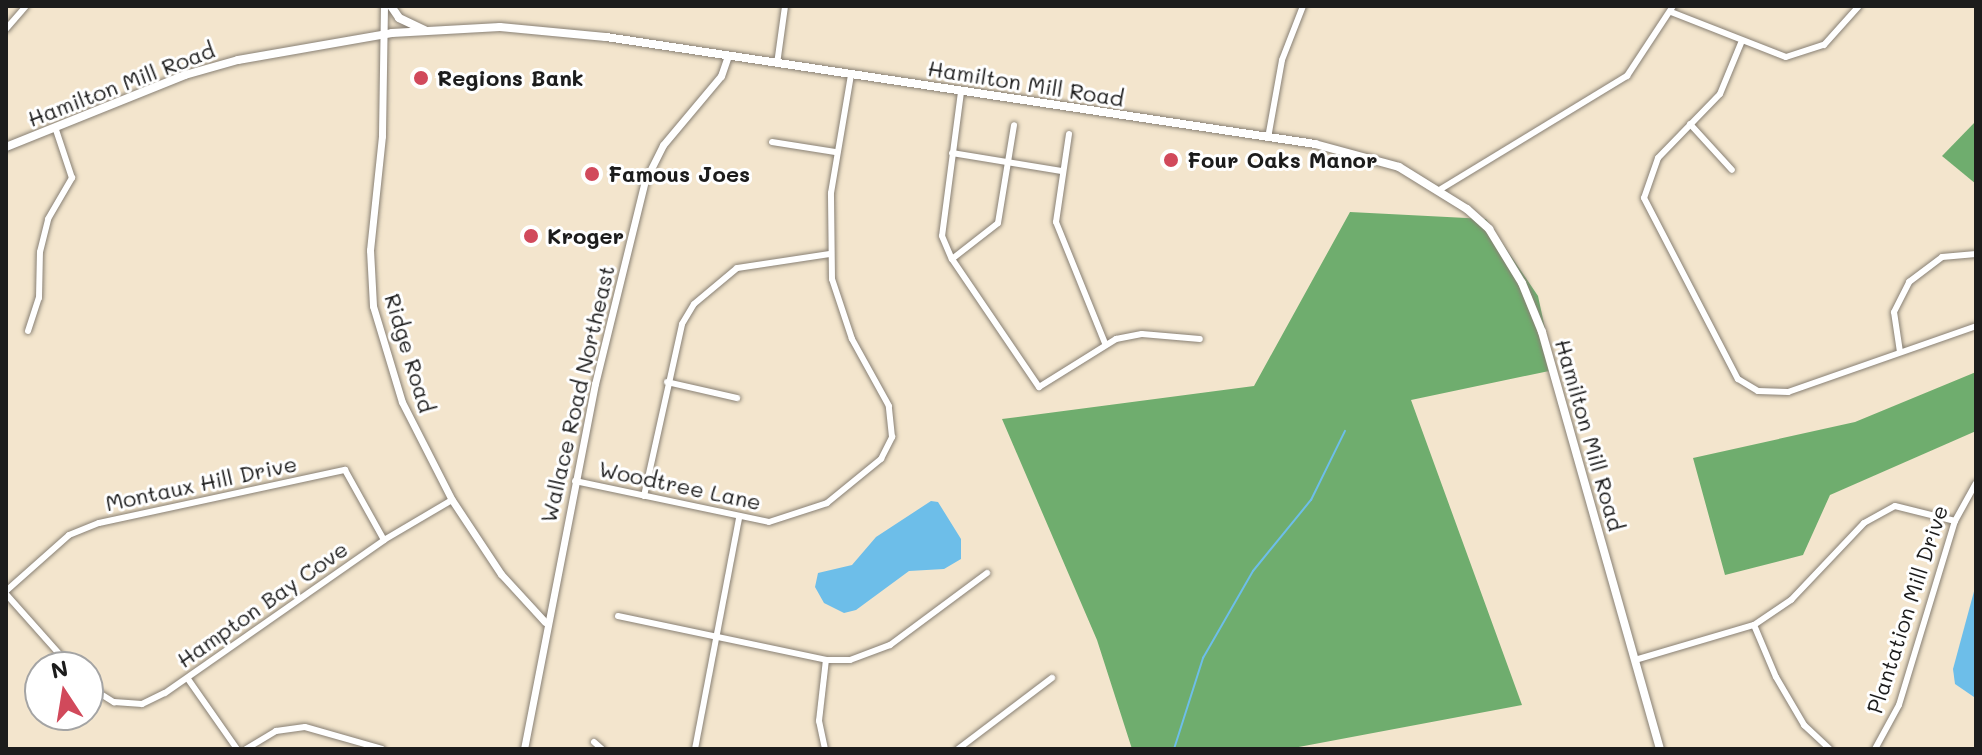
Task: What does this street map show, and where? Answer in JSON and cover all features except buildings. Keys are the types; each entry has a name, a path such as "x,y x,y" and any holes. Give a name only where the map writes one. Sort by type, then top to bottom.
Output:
{"main road":[{"path":"391,6 399,18 426,30"},
{"name":"Hamilton Mill Road","path":"6,147 185,75 238,60 426,30 528,28 1358,153 1441,189 1489,229 1526,291 1660,749"}],"street":[{"path":"6,29 26,6"},
{"name":"Ridge Road","path":"384,6 382,136 370,250 373,306 402,402 452,500 501,574 545,622"},
{"path":"777,64 785,6"},
{"path":"1268,138 1282,60 1303,6"},
{"path":"1441,189 1627,76 1672,9 1741,43 1786,57 1812,52 1836,34 1859,6"},
{"path":"1741,43 1720,94 1658,158 1644,198 1738,379 1758,391 1788,392 1976,326"},
{"name":"Wallace Road Northeast","path":"524,749 545,622 575,481 645,181 663,145 721,76 728,56"},
{"name":"Woodtree Lane","path":"575,481 739,518 787,519 827,503 881,459 892,437 889,406 844,320 830,254 835,152 851,75"},
{"path":"961,92 940,224 952,259 1039,387 1105,343 1142,334 1200,339"},
{"path":"1690,124 1732,170"},
{"path":"952,259 994,230 1014,125"},
{"path":"28,331 41,290 40,252 48,219 72,178 55,127"},
{"path":"1069,134 1062,171 1058,233 1105,343"},
{"path":"772,142 835,152"},
{"path":"952,153 1062,171"},
{"path":"644,496 682,324 694,304 726,275 750,265 830,254"},
{"path":"1900,352 1894,312 1909,282 1942,257 1976,254"},
{"path":"667,382 737,398"},
{"name":"Montaux Hill Drive","path":"6,592 69,535 99,523 345,470 384,540"},
{"name":"Plantation Mill Drive","path":"1875,749 1899,705 1955,521 1976,483"},
{"name":"Hampton Bay Cove","path":"104,696 114,702 142,704 188,679 384,540 452,500"},
{"path":"1635,660 1754,625 1791,600 1878,514 1895,506 1914,507 1955,521"},
{"path":"695,749 739,518"},
{"path":"618,616 826,660 871,656 987,573"},
{"path":"6,592 57,651"},
{"path":"1754,625 1776,677 1804,725 1830,749"},
{"path":"825,749 819,721 826,660"},
{"path":"958,749 1052,678"},
{"path":"188,679 237,749"},
{"path":"246,749 276,731 305,727 382,749"},
{"path":"594,742 602,749"}],"green space":[{"path":"1976,121 1976,184 1942,156"},
{"path":"1350,212 1486,219 1538,296 1554,370 1411,400 1522,705 1288,749 1132,749 1097,640 1002,419 1254,386"},
{"path":"1976,372 1976,431 1830,495 1803,555 1725,575 1693,458 1855,422"}],"water":[{"path":"931,501 938,502 961,539 961,559 944,569 909,571 856,610 844,613 824,603 815,587 818,573 852,565 876,537"},
{"path":"1976,584 1974,697 1955,684 1953,669"}],"waterway":[{"path":"1174,749 1203,658 1253,571 1311,500 1345,431"}],"place":[{"name":"Regions Bank","path":"421,78"},
{"name":"Four Oaks Manor","path":"1171,160"},
{"name":"Famous Joes","path":"592,174"},
{"name":"Kroger","path":"531,236"}]}
